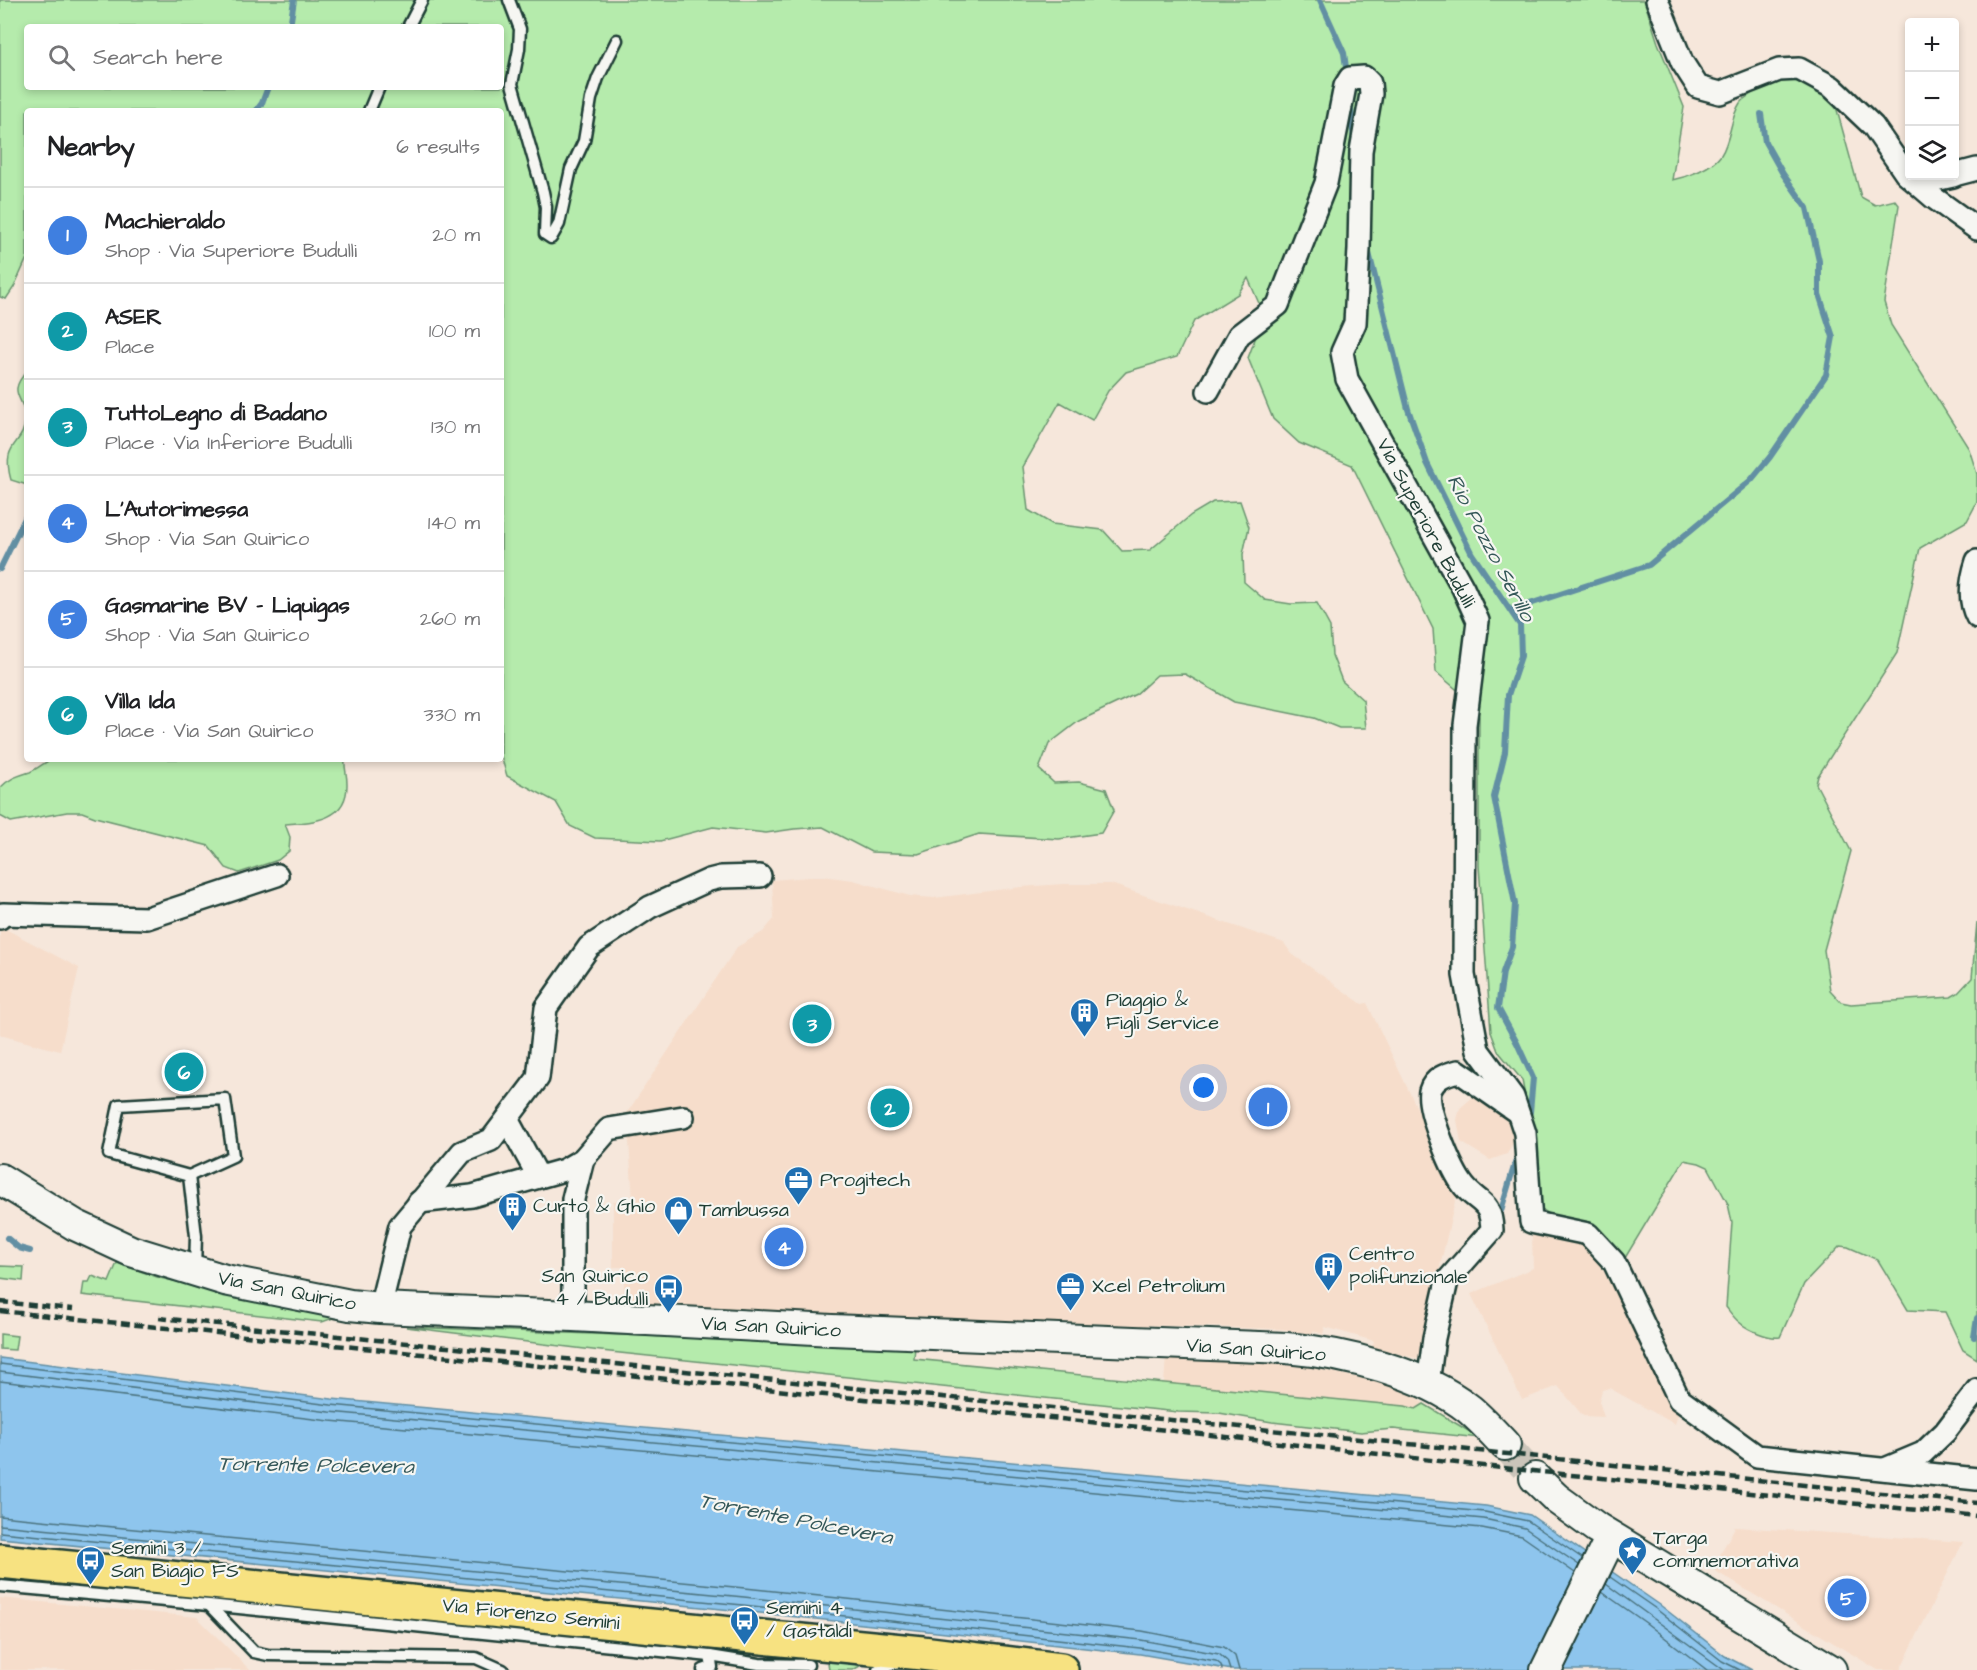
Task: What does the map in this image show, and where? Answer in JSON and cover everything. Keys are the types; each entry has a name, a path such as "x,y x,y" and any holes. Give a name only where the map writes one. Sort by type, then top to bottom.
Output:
{"main road":[{"name":"Via San Quirico","path":"0,1179 75,1225 131,1251 195,1272 321,1300 380,1308 1318,1351 1348,1357 1428,1384 1468,1408 1505,1445"},
{"path":"1535,1478 1605,1549 1831,1670"},
{"path":"1546,1670 1605,1549"},
{"name":"Via Fiorenzo Semini","path":"0,1561 803,1659 922,1653 1061,1670"}],"street":[{"path":"1657,0 1682,62 1698,87 1720,93 1779,70 1799,69 1832,87 1873,126 1905,170"},
{"name":"Via Superiore Budulli","path":"1208,392 1239,335 1278,305 1326,183 1344,86 1350,78 1364,77 1370,83 1371,94 1361,150 1355,323 1342,352 1347,379 1463,588 1478,621 1465,725 1464,975 1478,1050 1513,1097 1517,1112"},
{"path":"1959,174 1977,169"},
{"path":"1914,180 1934,198 1977,229"},
{"path":"1977,561 1971,578 1972,609 1977,617"},
{"path":"0,918 3,914 147,918 277,875"},
{"path":"380,1308 400,1226 462,1152 491,1140 538,1078 546,1008 589,947 650,907 709,880 721,877 760,876"},
{"path":"1428,1384 1434,1338 1447,1281 1492,1230 1492,1218 1485,1204 1462,1184 1443,1145 1429,1101 1431,1089 1436,1081 1444,1074 1458,1071 1517,1112 1525,1133 1531,1222 1588,1234 1614,1262 1679,1399 1757,1456 1977,1479"},
{"path":"419,1202 472,1196 564,1170 583,1159 609,1130 683,1117"},
{"path":"507,1119 538,1176"},
{"path":"573,1316 573,1199 583,1159"},
{"path":"1882,1470 1923,1453 1945,1432 1977,1390"}],"lane":[{"path":"410,24 422,0"},
{"path":"509,0 519,29 519,49 512,84 543,192 546,207 545,234 551,238 559,224 571,170 584,141 591,99 598,78 617,40"},
{"path":"370,108 378,90"},
{"path":"225,1099 233,1156 189,1176 109,1154 119,1105 225,1099"},
{"path":"189,1176 196,1236 195,1272"},
{"path":"0,1586 710,1656 759,1664 803,1659"},
{"path":"208,1605 254,1652 476,1658 503,1670"},
{"path":"878,1670 922,1653"},
{"path":"703,1670 712,1667 710,1656"}],"shaded area":[{"path":"822,876 853,880 910,896 934,898 1021,887 1111,884 1284,943 1292,954 1362,1004 1367,1003 1457,1192 1419,1359 1372,1347 1374,1341 1325,1327 1323,1334 1313,1331 1312,1334 1282,1329 624,1310 624,1267 613,1267 613,1201 633,1200 627,1113 737,947 763,932 774,919 772,880"},
{"path":"0,926 79,968 60,1051 0,1035"},
{"path":"1473,1097 1490,1101 1511,1121 1516,1137 1507,1154 1490,1160 1461,1142 1457,1120 1460,1108"},
{"path":"1532,1236 1581,1241 1590,1245 1672,1401 1680,1409 1675,1424 1609,1388 1602,1390 1599,1401 1604,1417 1583,1416 1558,1386 1522,1400 1471,1294 1533,1268"},
{"path":"1166,1356 1309,1367 1390,1385 1412,1394 1424,1404 1416,1409 1405,1406 1164,1383"},
{"path":"1735,1527 1963,1542 1900,1670 1878,1670 1712,1569"},
{"path":"0,1598 197,1617 250,1670 0,1670"}],"green space":[{"path":"0,0 1644,0 1658,43 1684,107 1672,180 1699,171 1717,160 1727,143 1734,115 1746,97 1773,83 1786,81 1810,85 1830,99 1837,110 1861,197 1875,205 1895,200 1899,205 1884,302 1891,325 1969,449 1977,474 1977,502 1967,521 1920,548 1897,653 1818,776 1816,784 1851,851 1824,950 1830,990 1841,1002 1851,1004 1951,997 1958,993 1972,978 1977,922 1977,1359 1963,1350 1945,1312 1908,1310 1878,1260 1848,1247 1840,1246 1804,1284 1780,1337 1765,1335 1743,1325 1726,1307 1732,1222 1728,1204 1708,1167 1699,1163 1684,1160 1625,1258 1596,1228 1552,1216 1536,1205 1533,1140 1522,1080 1498,1051 1491,1032 1479,866 1479,717 1476,706 1436,672 1433,629 1352,465 1299,443 1273,419 1248,358 1264,315 1248,278 1238,294 1194,321 1177,357 1126,372 1108,391 1092,420 1060,402 1023,467 1028,510 1052,524 1103,530 1122,551 1150,550 1191,515 1213,502 1240,501 1249,527 1243,554 1244,582 1265,600 1291,604 1317,603 1330,627 1332,655 1342,681 1363,700 1366,728 1339,728 1314,718 1234,702 1185,674 1157,675 1136,694 1079,721 1049,744 1039,769 1054,783 1079,782 1106,789 1114,810 1101,833 1059,839 979,834 918,854 871,852 823,827 766,833 713,827 660,841 595,838 570,826 556,802 507,776 503,762 504,108 24,108 24,265 6,299 0,297"},
{"path":"24,375 24,412 17,391"},
{"path":"24,428 24,484 11,480 8,467 11,451"},
{"path":"46,762 345,762 347,783 346,796 342,805 335,812 317,820 285,824 290,837 289,851 278,860 239,873 226,868 209,846 82,812 67,812 11,822 0,816 0,788 10,780 33,771"},
{"path":"117,1263 160,1278 339,1316 322,1322 82,1295 84,1282 89,1282 92,1276 109,1282"},
{"path":"0,1266 24,1267 23,1281 0,1278"},
{"path":"406,1327 915,1346 914,1359 1405,1406 1416,1409 1424,1404 1480,1438 1393,1429 1361,1432 1272,1422 1219,1413 1178,1412 601,1351"},
{"path":"0,1334 17,1336 15,1350 0,1349"},
{"path":"830,1657 861,1663 853,1670 829,1670"}],"water":[{"name":"Torrente Polcevera","path":"0,1358 332,1399 1486,1506 1530,1515 1660,1605 1725,1656 1752,1670 1232,1670 1140,1654 742,1611 0,1538"}],"waterway":[{"path":"290,24 294,0"},
{"name":"Rio Pozzo Serillo","path":"1320,0 1344,53 1347,75"},
{"path":"258,108 267,90"},
{"name":"Rio Pozzo Serillo","path":"1350,100 1354,141"},
{"path":"1511,610 1649,565 1751,480 1770,457 1826,375 1833,337 1819,294 1819,261 1807,208 1783,174 1765,142 1761,114"},
{"name":"Rio Pozzo Serillo","path":"1368,249 1408,409 1427,463 1472,554 1520,625 1521,656 1508,695 1505,752 1494,797 1515,904 1512,947 1503,972 1498,1008 1533,1078 1530,1112"},
{"path":"0,569 24,520"},
{"name":"Rio Pozzo Serillo","path":"1500,1214 1518,1153"},
{"path":"7,1238 19,1248 30,1251"},
{"path":"1974,1337 1977,1318"}],"tunnel":[{"path":"1505,1445 1535,1478"}],"railway":[{"path":"0,1302 73,1309"},
{"path":"0,1311 1139,1427 1493,1467 1977,1516"},
{"path":"159,1318 1977,1503"}],"place":[{"name":"TuttoLegno di Badano","path":"812,1024"},
{"name":"Piaggio & Figli Service","path":"1085,1038"},
{"name":"Villa Ida","path":"184,1072"},
{"name":"Machieraldo","path":"1268,1107"},
{"name":"ASER","path":"890,1108"},
{"name":"Progitech","path":"799,1206"},
{"name":"Curto & Ghio","path":"512,1232"},
{"name":"Tambussa","path":"678,1236"},
{"name":"L'Autorimessa","path":"784,1247"},
{"name":"Centro polifunzionale","path":"1328,1292"},
{"name":"Xcel Petrolium","path":"1071,1312"},
{"name":"San Quirico 4 / Budulli","path":"669,1314"},
{"name":"Targa commemorativa","path":"1632,1576"},
{"name":"Semini 3 / San Biagio FS","path":"90,1586"},
{"name":"Gasmarine BV - Liquigas","path":"1847,1598"},
{"name":"Semini 4 / Gastaldi","path":"745,1646"}]}
